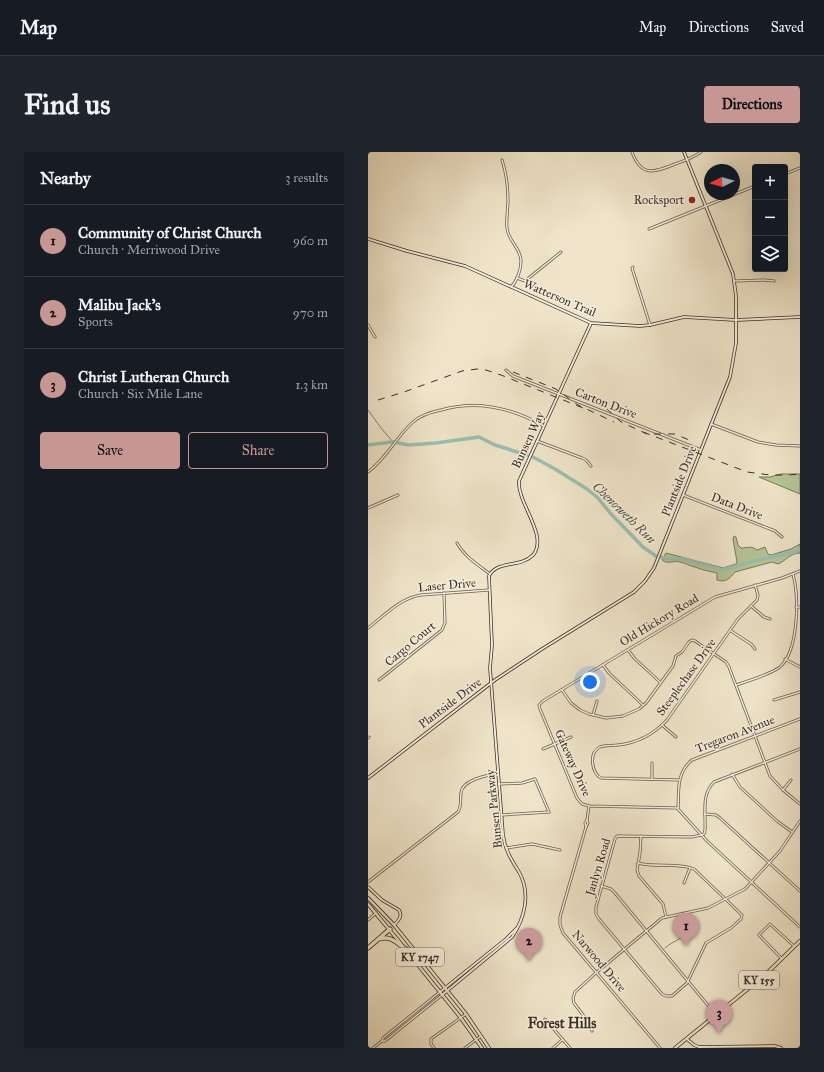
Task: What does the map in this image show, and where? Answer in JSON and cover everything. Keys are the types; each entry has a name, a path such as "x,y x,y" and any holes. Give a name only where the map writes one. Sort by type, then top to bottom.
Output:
{"highway":[{"path":"368,948 390,929"},
{"path":"378,939 392,939 406,949"}],"main road":[{"name":"KY 1747","path":"368,898 394,925 466,1014 489,1048"},
{"name":"KY 1747","path":"368,904 390,929 461,1018 482,1048"},
{"path":"390,929 394,925"},
{"name":"KY 155","path":"675,1048 764,976 800,941"}],"street":[{"path":"632,152 639,166 645,170 651,171 661,170 687,160 701,152"},
{"name":"Plantside Drive","path":"368,778 492,683 542,649 633,592 645,581 657,562 731,371 735,349 736,296 729,261 684,152"},
{"path":"502,160 507,185 507,227 511,239 519,252 521,260 521,267 511,287"},
{"path":"788,173 800,168"},
{"path":"649,230 752,187"},
{"name":"Watterson Trail","path":"368,239 415,254 458,264 591,323 640,326 684,317 736,320 800,317"},
{"path":"516,278 525,281 561,252"},
{"path":"633,267 632,268 650,325"},
{"path":"734,281 774,281"},
{"name":"Bunsen Way","path":"490,574 494,569 527,559 533,555 536,549 536,535 520,494 520,478 591,323"},
{"path":"368,325 375,337"},
{"name":"Carton Drive","path":"506,370 513,376 701,450"},
{"path":"368,472 382,460 408,427 416,420 427,414 448,408 471,405 500,408 544,426"},
{"path":"711,424 758,442 776,445 800,446"},
{"path":"537,441 582,458 591,466"},
{"path":"368,508 398,495"},
{"name":"Data Drive","path":"683,495 775,531 782,537"},
{"path":"457,543 465,553 490,574 489,590 492,645 490,668 492,683"},
{"name":"Old Hickory Road","path":"539,706 541,703 602,665 715,597 800,571"},
{"path":"736,685 780,667 786,659 795,634 796,607 793,574"},
{"name":"Steeplechase Drive","path":"652,780 601,778 598,776 592,762 595,751 600,747 633,742 647,736 662,725 675,711 738,619 758,598 756,585"},
{"name":"Laser Drive","path":"368,628 398,604 410,598 421,595 489,590"},
{"name":"Cargo Court","path":"379,680 442,630 445,623 444,593"},
{"path":"751,606 764,617 770,619"},
{"path":"796,607 800,606"},
{"path":"730,630 751,644 755,649"},
{"path":"562,690 571,703 593,715 606,718 619,717 628,714 643,705 651,696 674,664 676,656 682,652 692,640 728,665 772,780 800,804"},
{"path":"628,650 635,659 661,682"},
{"path":"786,659 800,667"},
{"path":"602,665 643,705"},
{"name":"Bunsen Parkway","path":"382,1041 383,1038 441,993 447,991 512,937 525,906 525,890 522,878 511,860 503,835 492,683"},
{"path":"774,700 800,692"},
{"path":"593,715 597,701"},
{"name":"Gateway Drive","path":"539,706 578,801 582,804 589,806 678,808"},
{"name":"Tregaron Avenue","path":"678,808 679,780 682,771 692,760 800,719"},
{"path":"662,725 676,737"},
{"path":"543,749 571,737"},
{"path":"701,835 704,834 705,830 706,796 710,787 717,780 800,748"},
{"path":"652,763 652,780 679,780"},
{"path":"368,882 458,812 461,806 461,790 464,785 484,776 499,774"},
{"path":"732,774 740,787 777,821 793,832"},
{"path":"500,784 522,783 535,779 549,812 502,815"},
{"path":"783,790 792,780"},
{"name":"Narwood Drive","path":"589,806 588,820 585,823 586,827 560,917 560,925 562,931 660,1048"},
{"path":"678,808 679,812 701,835 800,927"},
{"path":"705,814 714,815 720,818 800,891"},
{"path":"592,1031 589,1023 575,1005 573,998 575,992 646,930 660,920 666,917 703,909 743,890 770,863 785,845 800,821"},
{"name":"Janlyn Road","path":"689,981 674,995 664,996 597,916 596,907 615,837 620,835 692,837 701,835"},
{"path":"641,836 637,870 638,874 662,904 666,917"},
{"path":"506,848 532,844 560,850"},
{"path":"638,863 647,865 691,867 742,913 742,918 724,934 706,943 689,981"},
{"path":"684,883 691,867"},
{"path":"601,886 614,891 716,1015"},
{"path":"368,887 382,900 401,912 400,917 394,925"},
{"path":"368,920 376,913"},
{"path":"782,959 759,935 770,924 794,947"},
{"name":"Bunsen Parkway","path":"373,1048 382,1041 385,1041 445,988 506,939 517,928"},
{"path":"434,1048 431,1044 432,1039 466,1014"},
{"path":"545,1019 570,1048"},
{"path":"465,1048 482,1036"},
{"path":"553,1048 562,1039"},
{"path":"687,1039 699,1047 775,1046 781,1048"}],"green space":[{"path":"781,474 800,474 800,494 759,477 770,477"},
{"path":"734,536 736,537 738,545 741,548 751,547 757,550 765,547 768,554 771,555 791,549 800,544 800,553 793,554 778,564 772,562 735,572 723,581 717,580 717,573 680,562 666,562 662,560 666,553 723,568 736,564 737,562 733,539"}],"waterway":[{"path":"368,410 393,442"},
{"name":"Chenoweth Run","path":"398,443 409,445 479,437 495,445 527,455"},
{"name":"Chenoweth Run","path":"368,445 395,442"},
{"name":"Chenoweth Run","path":"533,457 587,489 598,498 611,514 643,547 656,556 669,559 684,559 722,570 794,552 800,549"},
{"path":"665,948 686,932 682,916"}],"railway":[{"path":"378,400 462,371 477,369 486,370 501,375 583,408"},
{"path":"513,372 556,389 578,405 614,422"},
{"path":"595,401 606,408 621,422 647,434"},
{"path":"643,432 747,472 770,475 800,474"},
{"path":"654,434 675,434 689,440"}],"place":[{"name":"Rocksport","path":"692,200"},
{"name":"Community of Christ Church","path":"686,946"},
{"name":"Malibu Jack's","path":"529,961"},
{"name":"Christ Lutheran Church","path":"719,1033"}],"district":[{"name":"Forest Hills","path":"562,1023"}]}
